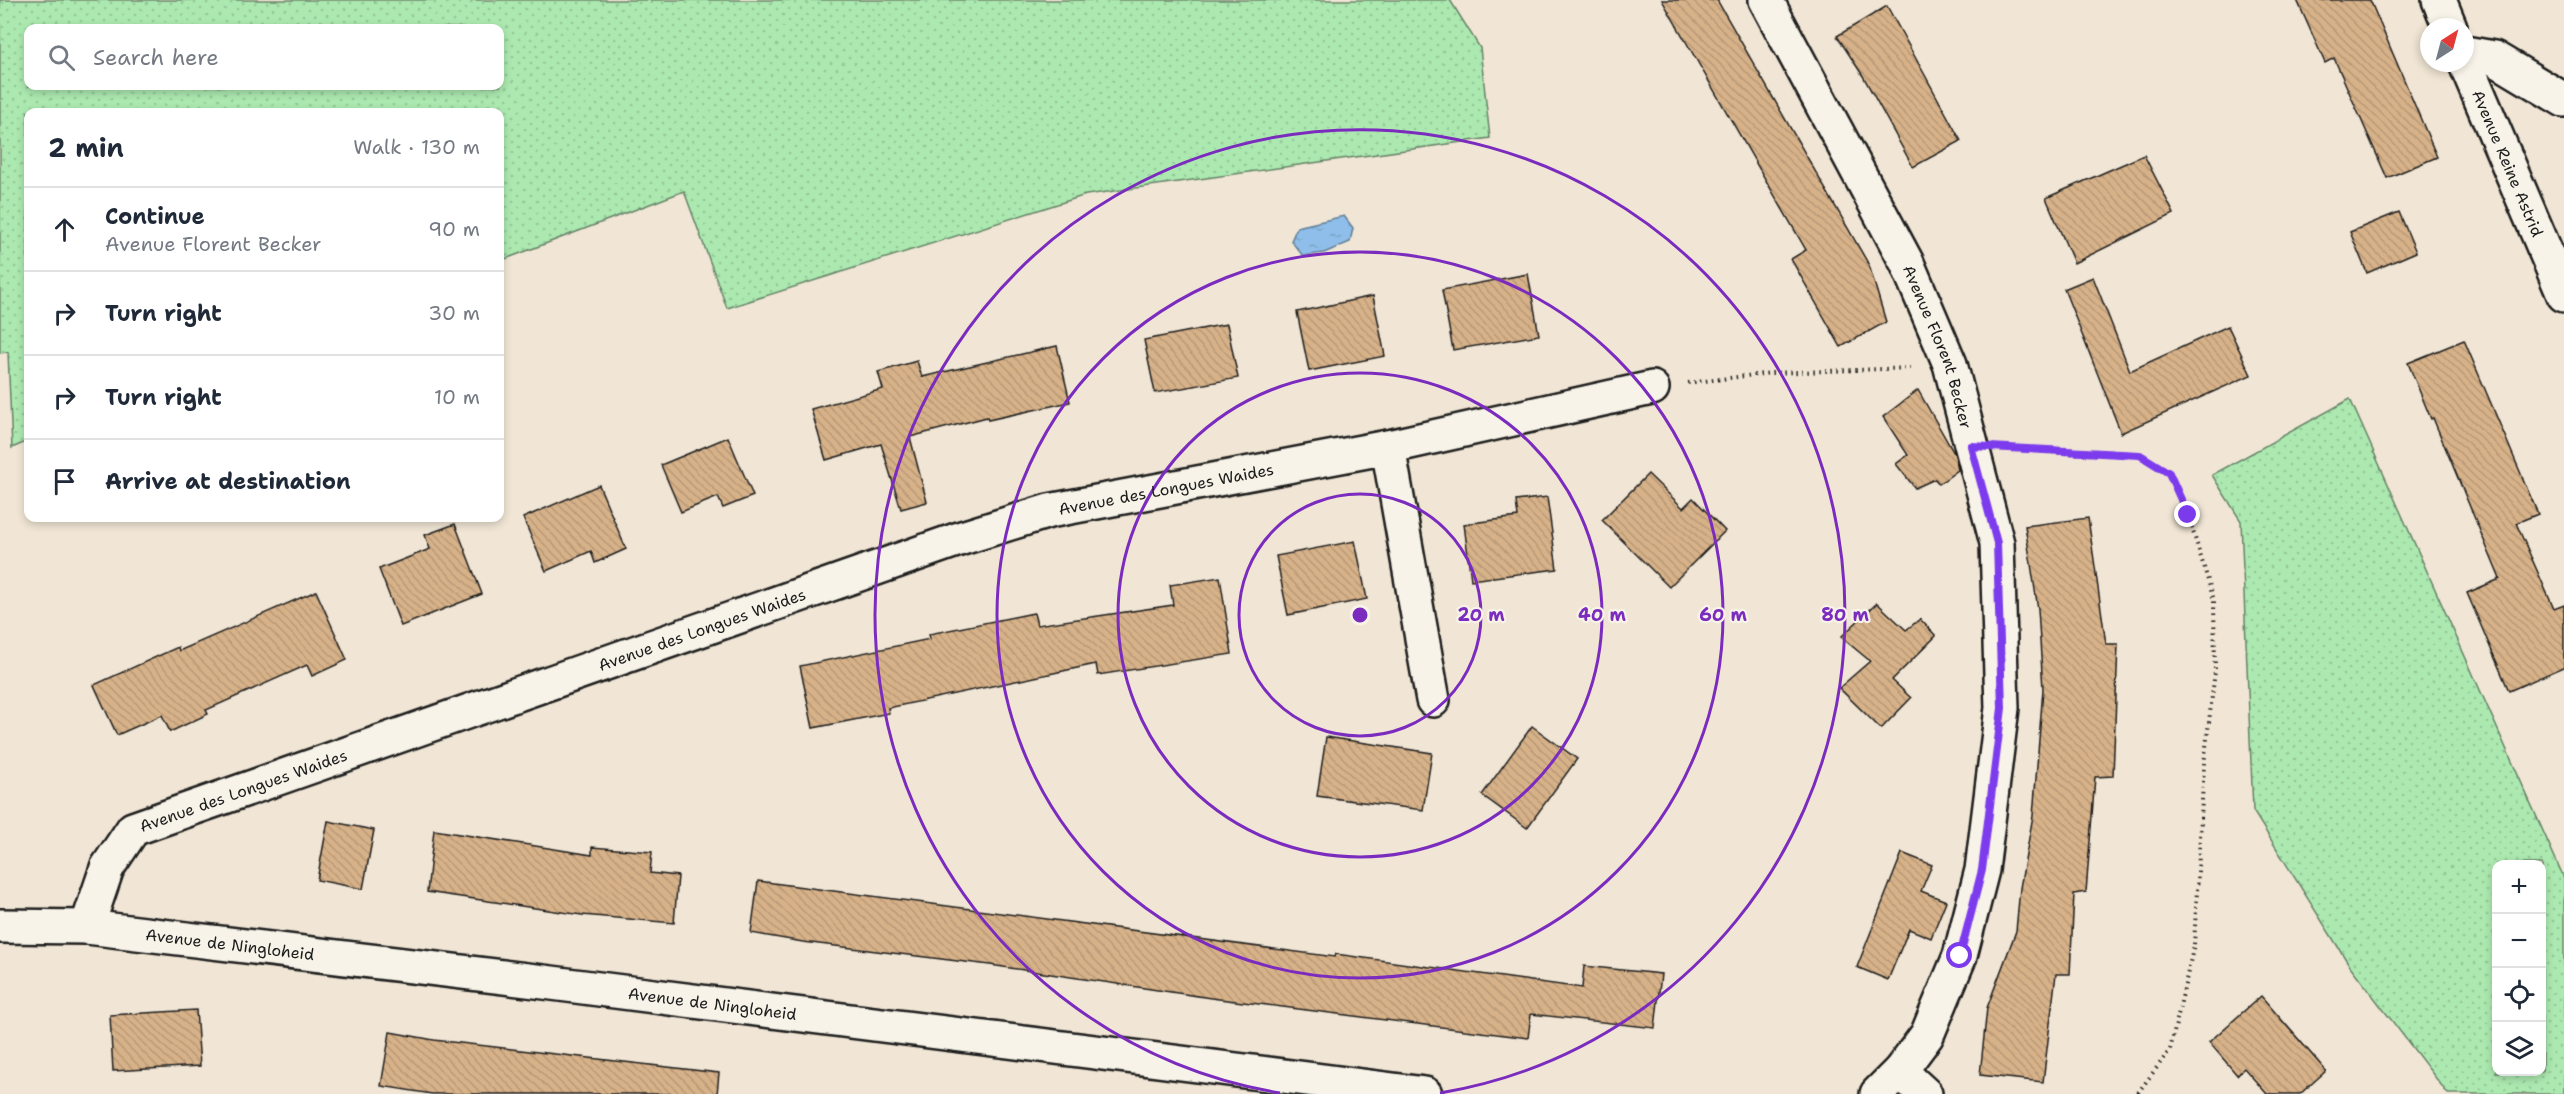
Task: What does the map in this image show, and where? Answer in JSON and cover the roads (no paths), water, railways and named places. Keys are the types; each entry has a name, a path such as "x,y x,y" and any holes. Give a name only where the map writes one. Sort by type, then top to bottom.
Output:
{"street":[{"name":"Avenue Florent Becker","path":"1766,0 1907,263 1950,364 1997,543 2002,708 1982,870 1960,956 1927,1035 1900,1071 1877,1094"},
{"path":"2439,0 2446,18"},
{"path":"2474,55 2494,58 2564,100"},
{"name":"Avenue Reine Astrid","path":"2469,72 2564,295"},
{"name":"Avenue des Longues Waides","path":"87,927 107,868 133,829 962,538 1038,514 1388,447 1652,388"},
{"path":"1388,447 1433,700"},
{"name":"Avenue de Ningloheid","path":"0,926 87,927 536,981 1425,1094"},
{"path":"1900,1071 1925,1094"}],"water":[{"path":"1344,216 1353,228 1350,242 1324,253 1303,256 1291,241 1297,227"}]}
